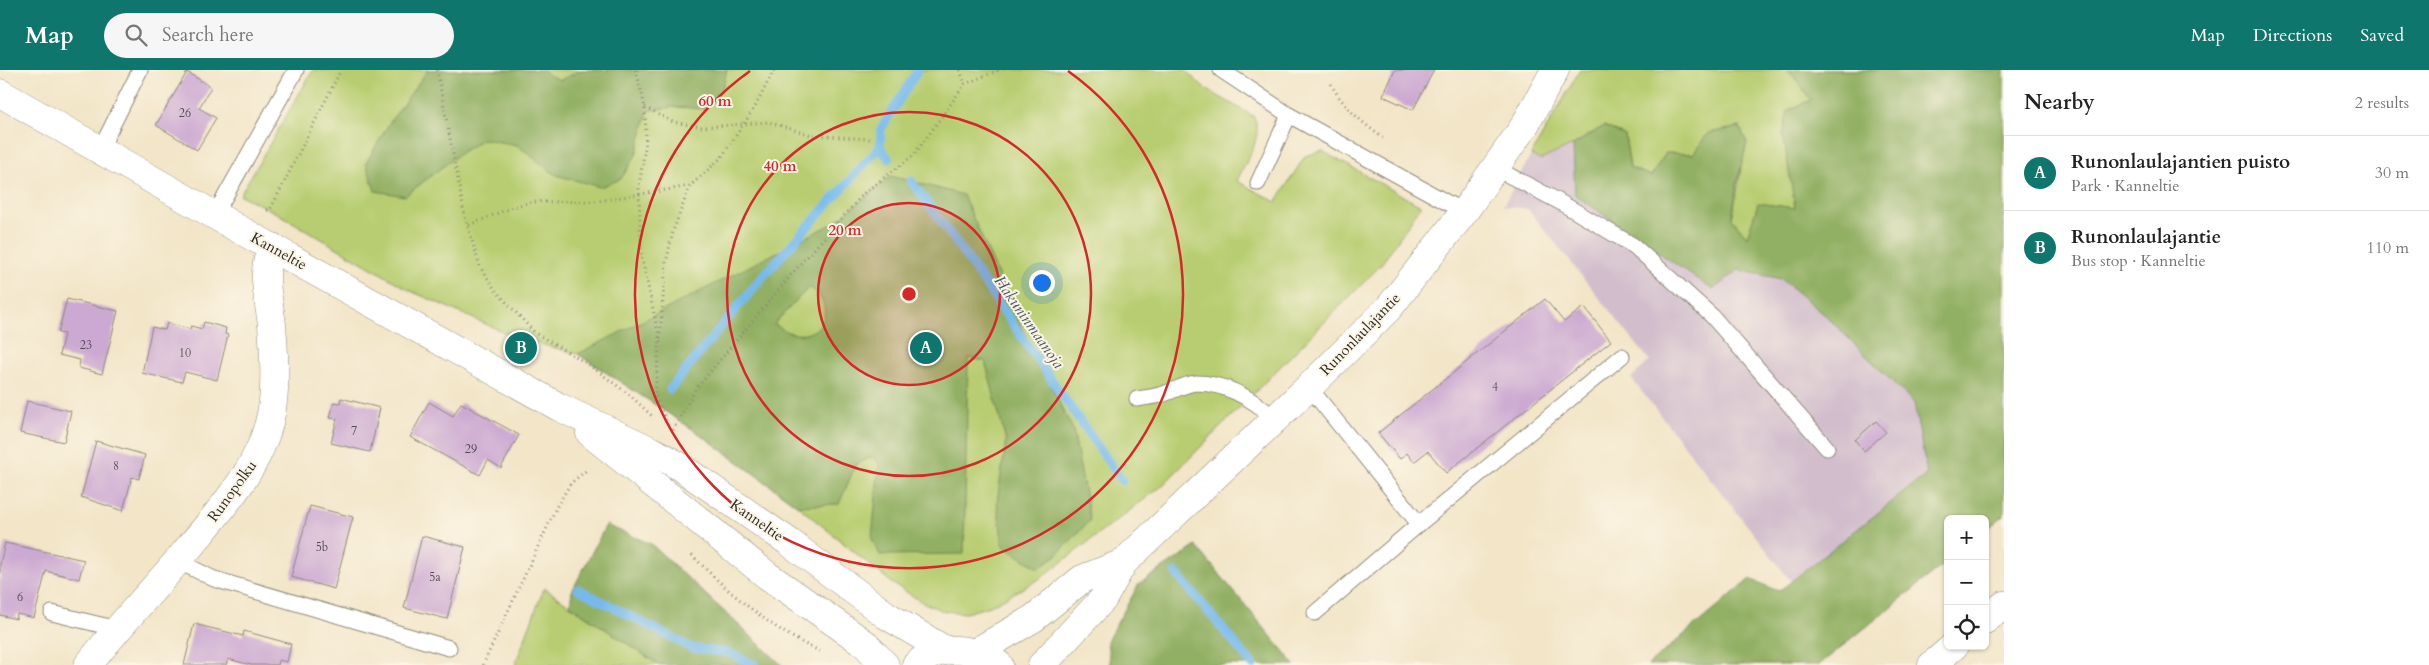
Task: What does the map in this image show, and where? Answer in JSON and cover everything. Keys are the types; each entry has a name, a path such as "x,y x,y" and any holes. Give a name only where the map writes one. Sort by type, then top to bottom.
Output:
{"main road":[{"name":"Runonlaulajantie","path":"1042,665 1103,599 1123,563 1309,387 1388,309 1464,212 1495,168 1525,125 1556,70"},
{"name":"Kanneltie","path":"0,93 214,216 559,407 680,466 788,542 886,615 946,650"},
{"name":"Runopolku","path":"88,665 236,491 259,453 267,431 273,402 272,327 265,275 267,259 272,247"},
{"name":"Kanneltie","path":"559,407 768,576 864,643 885,665"},
{"name":"Runonlaulajantie","path":"976,652 1034,618 1082,579 1123,563"},
{"path":"1989,617 2004,605"},
{"path":"916,665 932,655 946,650 976,652 999,665"},
{"path":"1932,665 1949,650"}],"lane":[{"path":"100,150 140,70"},
{"path":"214,216 296,70"},
{"path":"1221,70 1288,115 1464,212"},
{"path":"1258,183 1288,115"},
{"path":"1495,168 1558,201 1634,246 1712,316 1827,448"},
{"path":"1315,613 1622,356"},
{"path":"1137,399 1160,395 1195,383 1216,386 1240,393 1260,405 1275,419"},
{"path":"1309,387 1419,524"},
{"path":"178,561 214,579 449,648"},
{"path":"52,613 117,629"}],"path":[{"path":"262,211 270,210 341,70"},
{"path":"437,70 459,190 480,267 496,291 535,333 588,364 631,396 658,420"},
{"path":"636,70 645,107 646,141 639,194 641,253 660,342"},
{"path":"671,433 655,395 666,263 673,231 690,186 721,158 755,107 774,70"},
{"path":"960,70 964,84"},
{"path":"671,433 695,390 790,276 865,192 914,155 964,84 999,70"},
{"path":"1331,84 1337,95 1353,114 1385,139"},
{"path":"645,107 673,122 702,127 768,122 811,136 870,139"},
{"path":"469,225 513,207 531,202 598,201 690,186"},
{"path":"664,427 671,433"},
{"path":"483,665 557,506 571,483 592,465"}],"shaded area":[{"path":"1573,145 1575,195 1713,290 1738,270 1780,279 1825,315 1914,403 1927,474 1791,581 1631,378 1650,361 1528,209 1503,206 1531,155 1540,160"}],"green space":[{"path":"313,70 1185,70 1204,88 1253,116 1257,132 1249,158 1237,181 1276,202 1305,156 1322,151 1421,206 1380,266 1162,486 1038,580 990,606 966,613 943,611 922,602 892,583 798,506 703,436 578,354 517,338 411,291 277,213 240,195"},
{"path":"428,70 545,70 547,74 560,80 582,70 727,70 722,89 705,109 673,107 648,111 636,155 621,179 600,187 556,175 517,145 483,139 463,151 405,196 375,191 366,163 390,122"},
{"path":"1580,70 2004,70 1793,192 1795,208 1747,237 1732,219 1741,169 1693,154 1666,153 1651,176 1630,168 1625,136 1604,126 1573,145 1540,160 1531,155"},
{"path":"1789,70 2004,70 2004,515 1989,528 1989,515 1944,515 1944,564 1819,665 1648,665 1750,579 1779,591 1927,474 1914,403 1825,315 1781,279 1738,270 1713,290 1575,195 1573,145 1604,126 1625,136 1630,168 1651,176 1666,153 1693,154 1708,133 1740,127 1747,143 1737,183 1732,219 1747,237 1758,203 1795,208 1783,134 1788,110 1811,100"},
{"path":"891,176 963,195 1024,333 1073,430 1090,520 1057,555 1038,568 1003,546 997,502 1006,441 985,361 968,358 964,554 880,555 872,539 879,463 872,457 856,464 839,504 798,506 703,436 578,354 834,223","holes":["809,287 818,295 825,313 817,328 810,333 788,332 774,324"]},
{"path":"606,525 651,544 782,665 659,665 570,605 572,591"},
{"path":"1196,546 1295,665 1110,665 1107,641 1139,584"},
{"path":"544,588 659,665 515,665"}],"building":[{"path":"1395,70 1434,70 1413,110 1383,96"},
{"path":"187,72 211,87 199,108 216,118 197,150 156,125"},
{"path":"67,299 118,311 102,374 79,368 80,360 59,355 64,334 58,333"},
{"path":"1545,299 1564,322 1584,307 1611,341 1446,473 1428,451 1414,462 1407,453 1400,459 1378,433"},
{"path":"204,322 226,328 225,334 228,335 217,380 185,372 182,382 142,373 152,327 165,330 167,323 190,329 191,326 202,329"},
{"path":"341,398 380,408 370,452 331,443 337,419 330,418 334,402 340,403"},
{"path":"27,401 71,411 64,442 20,433"},
{"path":"429,402 453,416 461,403 519,435 501,468 488,460 480,475 410,437"},
{"path":"1876,421 1886,432 1864,451 1855,440"},
{"path":"96,441 145,455 139,479 132,477 123,511 81,497"},
{"path":"310,506 353,517 334,589 291,577"},
{"path":"422,536 465,547 447,619 404,608"},
{"path":"5,543 84,560 79,579 46,571 34,618 17,614 16,619 0,615 0,564"},
{"path":"194,624 243,636 244,631 291,644 287,662 279,660 278,665 251,665 228,659 226,665 184,665"}],"waterway":[{"name":"Hakuninmaanoja","path":"889,159 880,147 881,129 918,70"},
{"path":"670,389 764,275 880,147"},
{"name":"Hakuninmaanoja","path":"911,181 951,235 1122,481"},
{"name":"Hakuninmaanoja","path":"1176,573 1253,665"},
{"path":"578,589 692,648 729,653 755,665"}],"place":[{"name":"Runonlaulajantie","path":"521,348"},
{"name":"Runonlaulajantien puisto","path":"926,348"}]}
